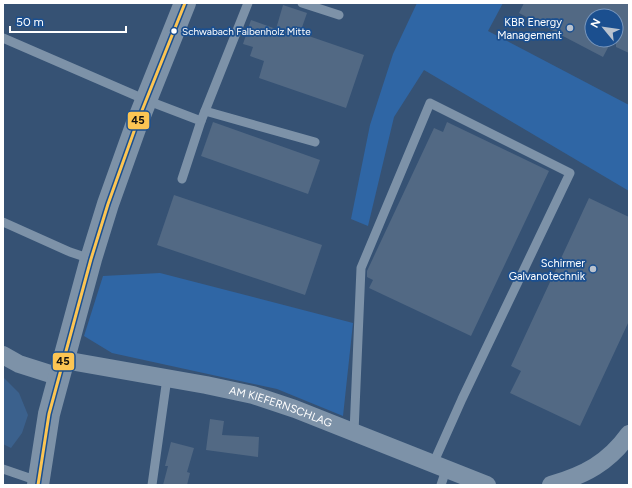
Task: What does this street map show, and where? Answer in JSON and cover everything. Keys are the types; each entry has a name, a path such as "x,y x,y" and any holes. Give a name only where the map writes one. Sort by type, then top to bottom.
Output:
{"street":[{"path":"38,483 49,414 91,259 108,204 146,100 185,3"},
{"name":"AM KIEFERNSCHLAG","path":"3,355 19,364 166,378 253,395 295,409 354,432 440,473 487,485"},
{"path":"551,485 587,473 607,459 629,434"}],"lane":[{"path":"182,179 200,121 248,3"},
{"path":"302,3 339,15"},
{"path":"3,38 146,100 200,121"},
{"path":"354,432 361,268 430,103 570,173 462,399 440,473"},
{"path":"205,111 315,142"},
{"path":"3,222 70,252 91,259"},
{"path":"152,485 166,378"},
{"path":"3,469 38,483"}],"shaded area":[{"path":"417,3 503,3 488,31 629,105 629,191 424,70 394,117 368,226 351,219 370,125 393,54"},
{"path":"160,273 353,323 343,416 277,389 112,353 84,336 103,276"},
{"path":"3,377 19,393 28,415 22,433 11,448 3,444"}],"building":[{"name":"KBR Energy Management","path":"524,3 629,3 629,53 618,48 624,48 624,8 584,8 584,47 519,13"},
{"path":"283,5 307,13 300,33 364,55 346,108 259,78 264,61 250,56 253,47 243,44 251,20 276,29"},
{"name":"KBR Energy Management","path":"586,48 608,48 603,57"},
{"path":"213,122 320,160 308,194 201,156"},
{"path":"447,122 549,171 471,336 369,288 373,280 367,277 367,271 434,128 443,132"},
{"path":"174,195 322,245 305,295 157,245"},
{"name":"Schirmer Galvanotechnik","path":"589,198 629,217 629,321 580,426 510,393 521,371 511,366"},
{"path":"210,419 224,421 222,435 259,437 258,457 206,450"},
{"path":"171,442 194,448 187,472 190,473 187,485 163,485 168,466 165,466"}],"transit line":[{"name":"45","path":"38,485 49,414 91,259 108,204 137,123 185,3"}],"place":[{"name":"KBR Energy Management","path":"570,28"},
{"name":"Schwabach Falbenholz Mitte","path":"174,31"},
{"name":"Schirmer Galvanotechnik","path":"593,269"}]}
